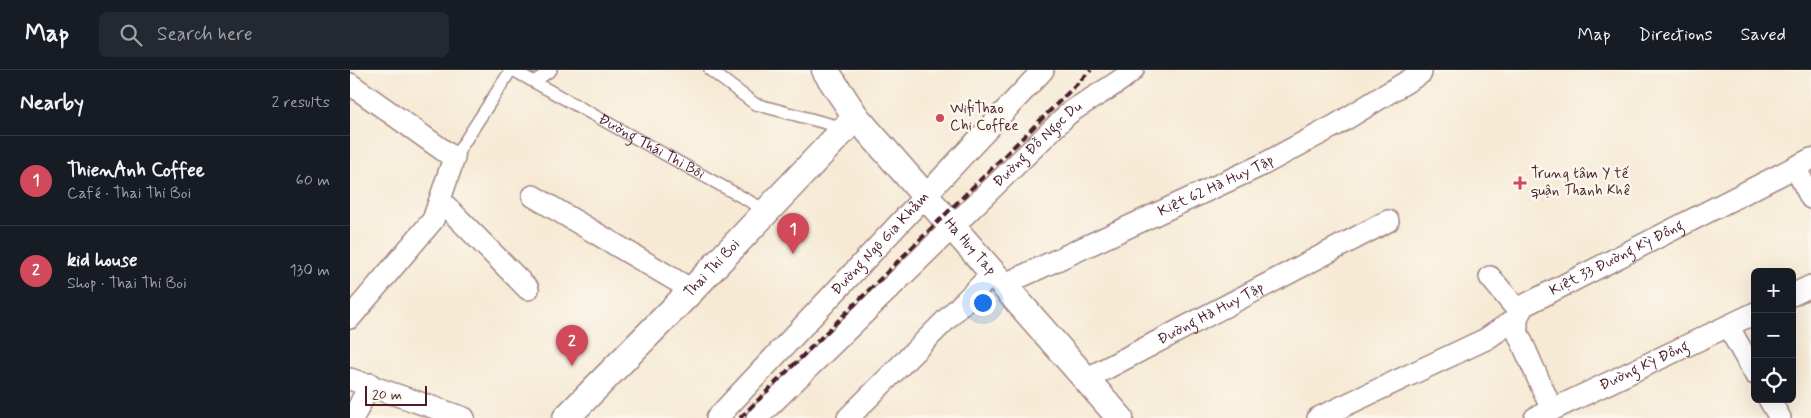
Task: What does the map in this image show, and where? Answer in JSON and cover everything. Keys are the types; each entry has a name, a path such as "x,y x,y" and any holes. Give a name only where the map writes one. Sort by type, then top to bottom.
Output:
{"street":[{"name":"Ha Huy Tap","path":"825,70 851,123 923,196 1120,418"},
{"name":"Đường Ngô Gia Khảm","path":"717,418 1043,70"},
{"name":"Đường Đỗ Ngọc Du","path":"757,418 1068,114 1086,100 1122,80 1133,70"},
{"name":"Kiệt 62 Hà Huy Tập","path":"998,279 1262,165 1336,125 1421,73"},
{"path":"350,84 454,158"},
{"name":"Thai Thi Boi","path":"566,418 692,290 851,123"},
{"name":"Đường Thái Thị Bôi","path":"350,318 432,220 441,201 454,158"},
{"path":"1803,163 1811,198"},
{"name":"Kiệt 33 Đường Kỳ Đồng","path":"1318,418 1486,339 1519,314 1523,306 1803,163"},
{"path":"533,196 692,290"},
{"path":"441,201 528,289"},
{"name":"Đường Hà Huy Tập","path":"1086,379 1388,221"},
{"path":"1490,277 1519,314 1517,331 1543,414"},
{"path":"848,418 998,279"},
{"path":"1796,293 1811,286"},
{"name":"Đường Kỳ Đồng","path":"1543,414 1751,315"},
{"path":"1728,326 1751,367"},
{"path":"353,418 360,381 464,418"},
{"path":"1771,403 1780,418"}],"lane":[{"name":"Đường Thái Thị Bôi","path":"454,158 512,70 768,211"},
{"path":"534,82 551,70"},
{"path":"710,70 755,104 851,123"}],"railway":[{"path":"740,418 1091,70"}],"place":[{"name":"WifiThao Chi Coffee","path":"940,118"},
{"name":"Trung tâm Y tế quận Thanh Khê","path":"1520,183"},
{"name":"ThienAnh Coffee","path":"793,254"},
{"name":"kid house","path":"572,366"}]}
